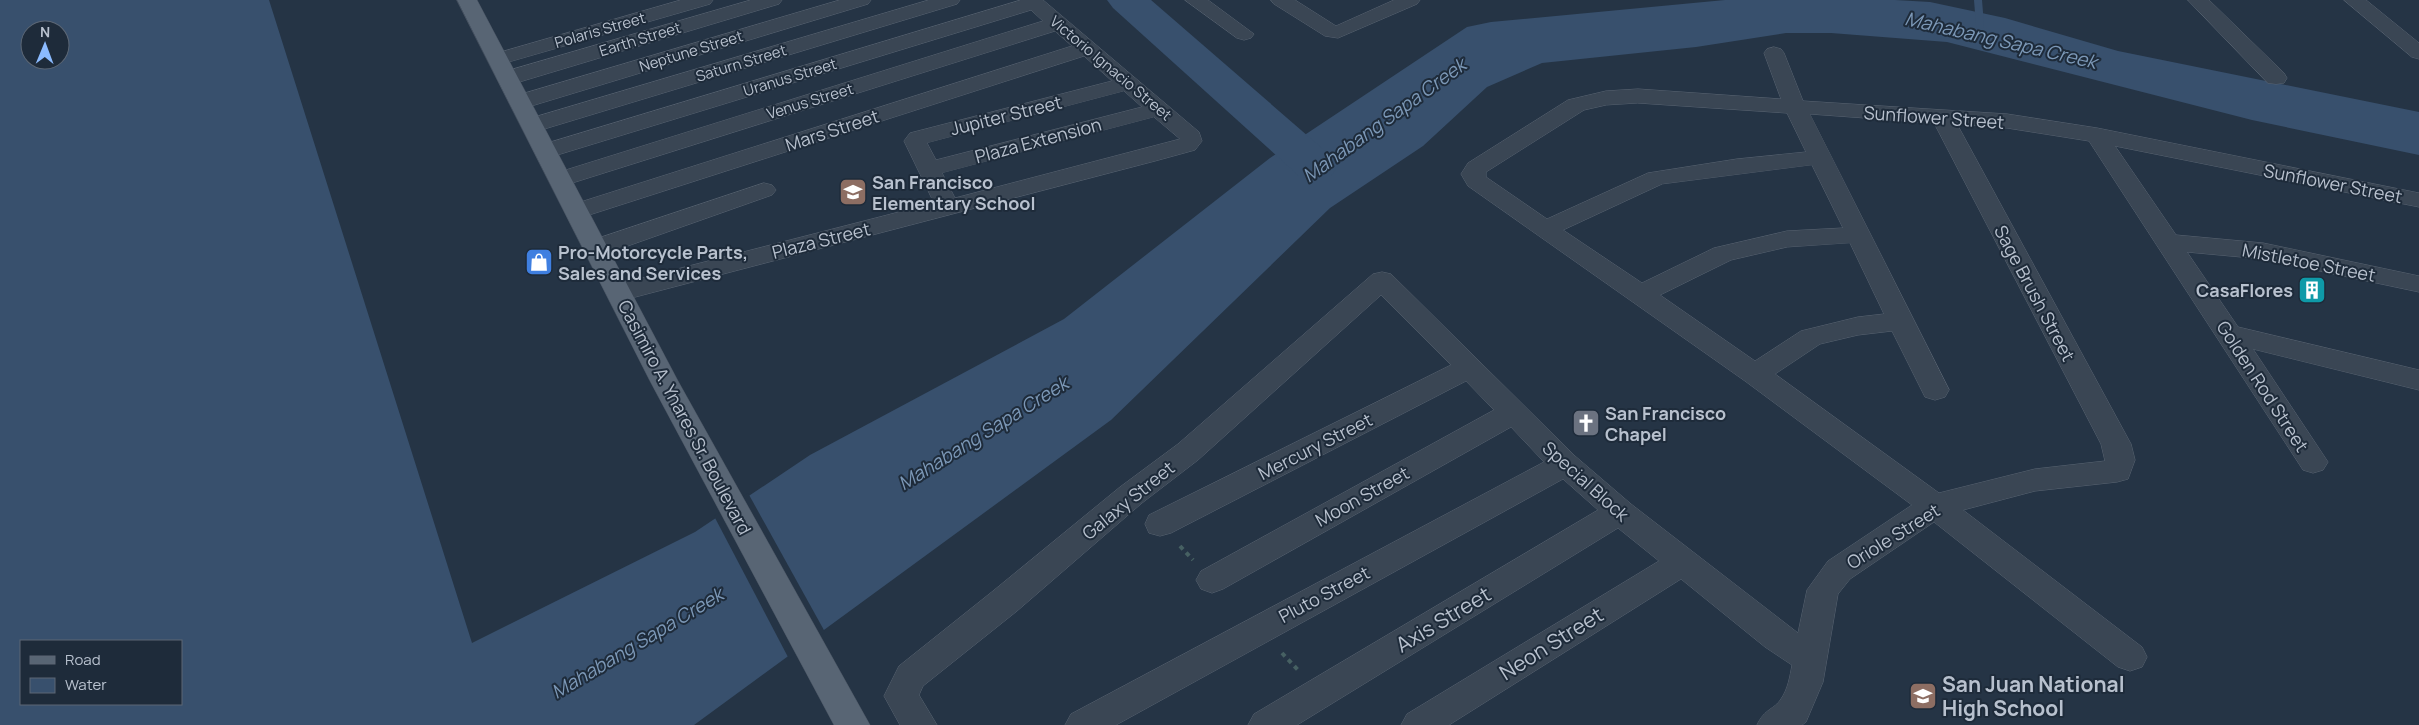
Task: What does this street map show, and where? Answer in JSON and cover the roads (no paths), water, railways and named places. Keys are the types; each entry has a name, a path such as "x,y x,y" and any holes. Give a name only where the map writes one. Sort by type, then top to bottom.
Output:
{"main road":[{"name":"Casimiro A. Ynares Sr. Boulevard","path":"471,1 503,69 702,452 852,725"}],"street":[{"name":"Polaris Street","path":"503,69 703,0"},
{"name":"Earth Street","path":"503,69 772,0"},
{"name":"Neptune Street","path":"520,102 861,0"},
{"name":"Saturn Street","path":"533,126 950,0"},
{"path":"1194,0 1244,34"},
{"path":"1281,0 1334,32 1410,0"},
{"path":"2198,0 2276,78"},
{"path":"2354,0 2419,53"},
{"name":"Victorio Ignacio Street","path":"1033,2 1191,136"},
{"name":"Uranus Street","path":"546,151 1033,2"},
{"name":"Venus Street","path":"561,179 1058,23"},
{"name":"Mars Street","path":"578,211 1087,48"},
{"path":"1774,53 1795,107 1935,390"},
{"name":"Jupiter Street","path":"929,169 915,140 918,138 1128,83"},
{"name":"Sunflower Street","path":"1545,229 1476,181 1473,174 1476,168 1576,106 1606,98 1638,96 2007,121 2097,135 2419,200"},
{"name":"Plaza Extension","path":"929,169 1159,109"},
{"name":"Sage Brush Street","path":"1942,117 2116,444 2120,460 2117,471"},
{"name":"Golden Rod Street","path":"2097,135 2313,462"},
{"name":"Plaza Street","path":"620,292 1187,145 1191,141 1191,136"},
{"path":"1545,229 1656,178 1737,166 1820,157"},
{"path":"929,169 948,208"},
{"path":"596,248 764,190"},
{"path":"1545,229 1755,374 1935,506 2130,657"},
{"path":"1639,295 1723,254 1787,239 1859,235"},
{"name":"Mistletoe Street","path":"2169,242 2263,251 2419,284"},
{"name":"Special Block","path":"1382,280 1512,413 1565,464 1620,512 1684,561 1777,637 1811,659"},
{"name":"Galaxy Street","path":"919,725 901,696 911,676 1005,601 1131,495 1188,452 1382,280"},
{"path":"1755,374 1811,337 1858,326 1901,321"},
{"path":"2229,334 2419,380"},
{"name":"Mercury Street","path":"1160,524 1470,368"},
{"name":"Moon Street","path":"1212,580 1512,413"},
{"name":"Pluto Street","path":"1083,725 1565,464"},
{"name":"Oriole Street","path":"1775,725 1794,711 1806,682 1823,590 1840,570 1935,506 2035,480 2117,471"},
{"name":"Axis Street","path":"1266,725 1620,512"},
{"name":"Neon Street","path":"1419,725 1684,561"}],"water":[{"name":"Mahabang Sapa Creek","path":"0,0 269,0 472,643 695,532 810,455 1064,319 1270,158 1467,27 1491,22 1725,0 1895,0 1930,2 2005,18 2118,51 2419,112 2419,155 2252,120 1947,42 1831,33 1786,33 1696,47 1542,63 1487,87 1423,146 1330,208 1111,420 694,725 0,725"}],"waterway":[{"name":"Mahabang Sapa Creek","path":"1127,0 1315,166"},
{"name":"Mahabang Sapa Creek","path":"1978,0 1980,25"}],"place":[{"name":"San Francisco Elementary School","path":"853,192"},
{"name":"Pro-Motorcycle Parts, Sales and Services","path":"539,262"},
{"name":"CasaFlores","path":"2312,290"},
{"name":"San Francisco Chapel","path":"1586,423"},
{"name":"San Juan National High School","path":"1923,696"}]}
